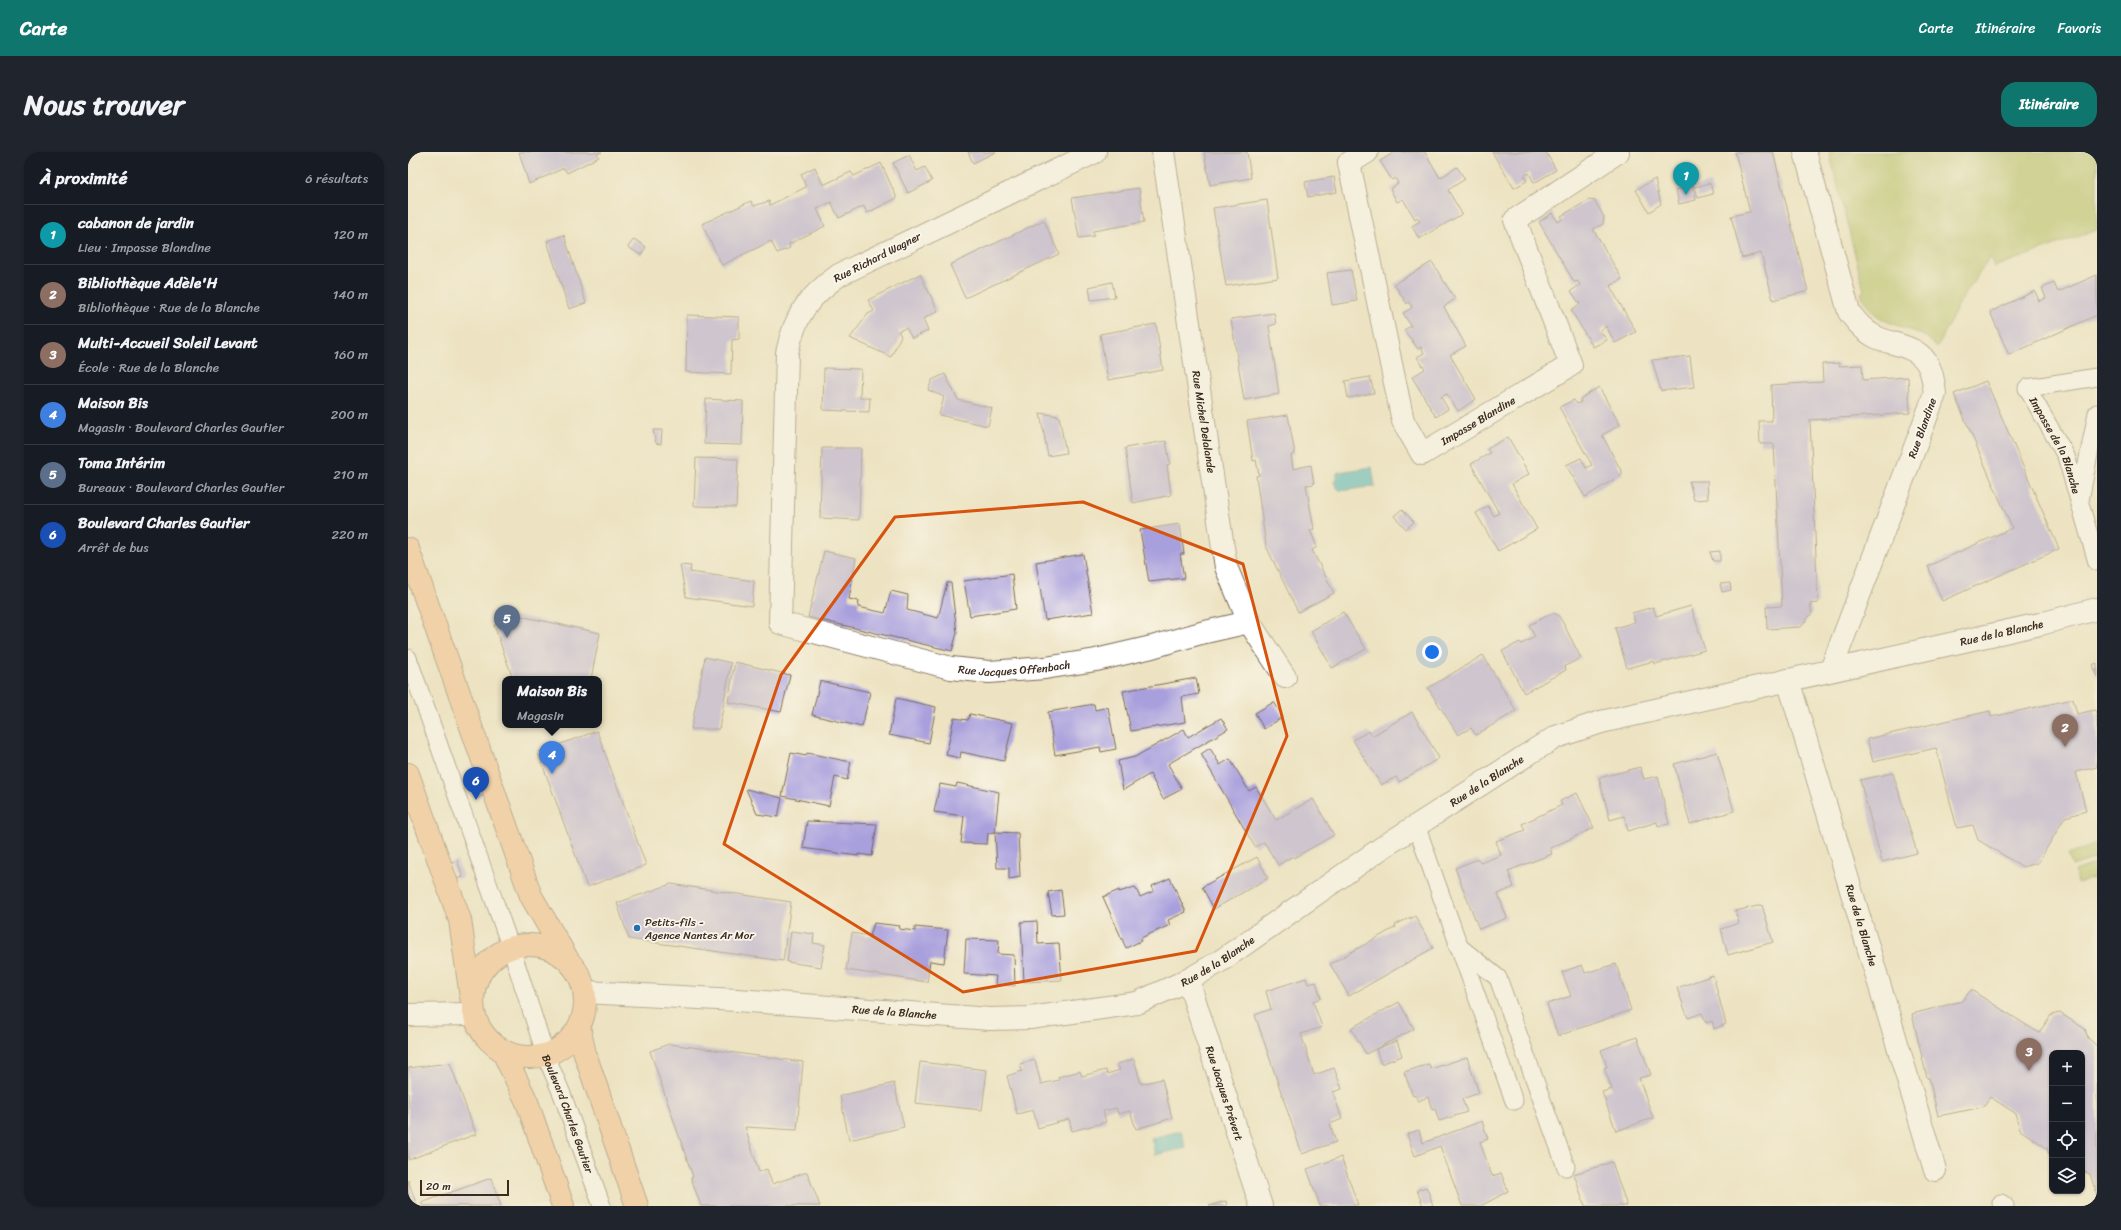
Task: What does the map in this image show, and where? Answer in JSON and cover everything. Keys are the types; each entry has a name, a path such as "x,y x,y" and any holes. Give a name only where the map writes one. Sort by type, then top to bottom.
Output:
{"main road":[{"path":"408,549 531,896 568,960 576,970 585,992 584,1016 579,1027 571,1040 546,1056 530,1058 515,1056 492,1044 479,1027 473,1014 460,920 408,774"},
{"path":"473,1014 475,984 484,967 502,951 530,944 546,946 568,960"},
{"path":"579,1027 585,1054 637,1206"},
{"path":"502,1050 527,1102 563,1206"}],"street":[{"name":"Rue Richard Wagner","path":"780,624 787,353 795,327 809,299 822,286 839,275 1095,152"},
{"name":"Rue Michel Delalande","path":"1163,152 1226,567 1249,622 1285,677"},
{"name":"Impasse Blandine","path":"1367,152 1349,164 1402,421 1422,454 1570,365 1515,220 1618,152"},
{"name":"Rue Blandine","path":"1806,152 1849,312 1859,325 1872,335 1887,342 1903,345 1918,353 1929,366 1935,394 1831,670"},
{"name":"Rue de la Blanche","path":"585,992 737,1000 998,1019 1037,1018 1137,1003 1188,980 1222,960 1416,825 1556,737 1601,722 2040,624 2097,609"},
{"name":"Rue Jacques Offenbach","path":"780,624 951,668 989,672 1045,668 1096,660 1152,648 1201,633 1249,622"},
{"name":"Rue de la Blanche","path":"1788,680 1935,1170"},
{"name":"Rue Jacques Prévert","path":"1188,980 1261,1206"},
{"path":"408,1015 473,1014"}],"lane":[{"name":"Impasse de la Blanche","path":"2097,378 2026,388 2066,456 2097,562"},
{"name":"Impasse de la Blanche","path":"2080,504 2097,413"},
{"name":"Boulevard Charles Gautier","path":"408,658 511,948 546,1056 562,1094 602,1206"},
{"path":"1416,825 1457,945 1514,1101"},
{"path":"1457,945 1498,978 1566,1167"}],"highlighted area":[{"path":"1083,502 1243,564 1287,736 1196,951 963,992 724,844 781,675 895,517"}],"green space":[{"path":"1829,152 2097,152 2097,230 1994,267 1990,257 1960,302 1937,348 1928,339 1918,333 1886,321 1876,315 1868,306 1861,293 1864,291"},
{"path":"2097,844 2097,858 2072,866 2068,854"},
{"path":"2097,863 2097,877 2078,883 2074,871"}],"water":[{"path":"1372,467 1375,486 1341,491 1337,488 1334,482 1338,472"},
{"path":"1181,1131 1186,1148 1155,1155 1151,1138"}],"building":[{"path":"519,152 602,152 597,154 599,157 567,173 564,168 529,184"},
{"path":"968,152 996,152 973,163"},
{"path":"1204,152 1247,152 1251,178 1210,185"},
{"path":"1395,152 1425,152 1440,178 1457,167 1465,179 1448,190 1462,214 1419,239 1412,226 1420,221 1417,217 1415,219 1403,199 1397,202 1390,189 1398,183 1395,178 1392,180 1380,161"},
{"path":"1492,152 1546,152 1556,170 1534,183 1529,173 1524,176 1527,181 1514,188"},
{"path":"1735,152 1773,152 1808,291 1773,300 1761,253 1742,258 1731,216 1750,212"},
{"path":"909,155 917,171 925,167 932,181 908,193 893,163"},
{"path":"881,163 897,198 867,213 864,206 839,218 831,202 817,209 825,226 789,244 790,248 777,253 771,241 722,265 702,224 751,201 754,206 769,201 770,205 806,187 801,174 815,167 823,185 851,172 854,176"},
{"path":"1334,177 1337,192 1308,197 1305,182"},
{"path":"1655,179 1661,204 1649,212 1636,190"},
{"path":"1710,183 1713,194 1698,198 1695,187"},
{"path":"1693,186 1696,200 1679,204 1676,190"},
{"path":"1139,188 1144,222 1093,231 1094,236 1079,238 1072,198"},
{"path":"1267,200 1278,278 1226,286 1213,208"},
{"path":"1589,200 1595,201 1604,217 1603,224 1593,229 1622,279 1610,286 1636,332 1615,343 1606,326 1600,331 1607,340 1593,347 1571,310 1580,304 1571,291 1580,285 1578,281 1574,282 1539,222 1552,213 1558,222 1563,219 1561,216"},
{"path":"1044,220 1059,254 965,298 950,265"},
{"path":"564,235 586,303 569,309 547,241"},
{"path":"634,239 646,247 641,255 628,247"},
{"path":"1432,262 1455,299 1444,307 1466,346 1450,355 1476,399 1458,411 1447,394 1441,397 1448,409 1436,417 1412,377 1425,369 1417,357 1424,353 1421,347 1418,349 1404,330 1411,326 1403,313 1412,308 1409,302 1407,304 1394,284"},
{"path":"1351,270 1357,301 1332,305 1327,273"},
{"path":"920,274 938,311 923,319 928,331 912,338 906,328 898,331 901,336 891,357 850,338 868,314 874,311 868,300"},
{"path":"2097,275 2097,315 2009,355 1990,312 2035,291 2039,301 2046,298 2042,288 2054,283 2058,292"},
{"path":"1112,282 1115,297 1091,300 1089,287"},
{"path":"1274,313 1276,324 1269,326 1279,394 1244,400 1231,319"},
{"path":"687,315 739,317 739,339 732,340 731,374 686,372"},
{"path":"1156,324 1163,370 1108,380 1100,334"},
{"path":"1690,356 1694,387 1661,391 1652,360"},
{"path":"1839,363 1839,366 1862,365 1863,380 1908,377 1910,413 1810,420 1818,603 1810,604 1812,613 1801,627 1767,629 1766,607 1782,606 1774,444 1760,444 1759,421 1772,421 1771,385 1823,382 1822,364"},
{"path":"824,368 861,369 860,398 870,398 869,412 823,410"},
{"path":"945,374 958,400 992,408 988,426 939,415 944,397 928,390 932,380"},
{"path":"1370,377 1374,393 1348,398 1345,381"},
{"path":"1986,381 2059,549 1942,601 1928,566 2012,528 1954,394"},
{"path":"1599,387 1620,425 1602,435 1623,474 1585,497 1566,465 1581,458 1586,468 1592,465 1559,407 1574,400 1577,404 1581,402 1580,399"},
{"path":"706,399 743,401 742,445 704,444"},
{"path":"1040,413 1059,416 1066,453 1048,456"},
{"path":"1288,415 1295,454 1291,455 1293,469 1311,465 1314,484 1306,485 1314,529 1310,530 1317,547 1312,550 1334,593 1298,612 1266,546 1256,476 1259,475 1256,460 1253,461 1247,421"},
{"path":"653,430 662,430 661,444 656,443"},
{"path":"1508,437 1529,474 1512,484 1537,529 1498,551 1476,513 1488,506 1494,516 1499,513 1471,464 1490,453 1487,449"},
{"path":"1166,441 1170,464 1167,465 1171,495 1133,503 1125,448"},
{"path":"822,448 861,448 859,520 820,518"},
{"path":"696,458 738,459 736,507 694,506"},
{"path":"1689,481 1707,481 1708,499 1694,500"},
{"path":"1402,509 1414,522 1406,529 1394,516"},
{"path":"1180,524 1184,554 1180,554 1184,578 1149,582 1140,530"},
{"path":"824,551 856,558 849,599 859,601 858,607 885,613 891,591 908,595 907,610 938,618 947,583 951,583 957,633 952,651 808,617"},
{"path":"1720,551 1720,561 1713,561 1710,552"},
{"path":"1083,554 1093,613 1045,620 1036,562"},
{"path":"680,565 691,566 690,572 754,581 752,606 686,597"},
{"path":"1012,574 1016,609 970,616 964,581"},
{"path":"1730,583 1731,590 1722,592 1720,584"},
{"path":"1691,606 1705,650 1655,664 1654,661 1627,668 1615,628 1635,622 1632,613 1653,607 1656,616"},
{"path":"1343,612 1366,649 1332,668 1311,631"},
{"path":"1553,613 1558,615 1563,623 1581,658 1565,666 1566,670 1524,693 1502,651 1520,642 1521,644 1535,637 1529,625"},
{"path":"520,616 600,633 592,676 512,676 494,625"},
{"path":"1483,655 1516,711 1476,735 1471,728 1458,735 1428,688"},
{"path":"705,657 731,663 719,729 691,729"},
{"path":"735,662 790,675 781,712 728,702"},
{"path":"2097,663 2097,677 2092,665"},
{"path":"1196,678 1199,694 1182,697 1185,722 1131,731 1123,691"},
{"path":"820,681 870,692 862,727 812,715"},
{"path":"896,698 936,707 929,743 889,735"},
{"path":"2073,699 2077,714 2095,710 2097,719 2097,767 2076,772 2086,811 2065,817 2038,863 2023,867 1978,840 1973,825 1957,828 1936,748 1873,762 1867,739 1990,711 1991,717"},
{"path":"1274,702 1283,717 1264,729 1255,713"},
{"path":"1094,704 1095,710 1108,707 1116,749 1101,752 1100,747 1055,755 1048,712"},
{"path":"1412,712 1439,758 1399,782 1396,777 1381,785 1353,740 1369,731 1372,736"},
{"path":"970,714 1013,723 1004,761 961,752 960,758 946,755 954,718 968,720"},
{"path":"1221,718 1228,729 1168,764 1182,789 1163,799 1150,774 1123,790 1118,761 1135,757 1184,729 1188,737"},
{"path":"597,731 646,865 587,887 538,752"},
{"path":"1210,748 1220,765 1230,759 1249,791 1256,787 1276,820 1313,799 1334,835 1294,858 1293,856 1278,865 1264,842 1255,847 1201,754"},
{"path":"1717,752 1734,811 1690,824 1674,764"},
{"path":"791,753 806,756 807,753 851,762 847,780 835,777 829,806 782,796"},
{"path":"1640,767 1644,779 1658,776 1669,824 1658,826 1657,822 1628,831 1624,816 1610,820 1599,778"},
{"path":"1893,773 1917,853 1882,862 1860,780"},
{"path":"478,779 484,795 477,798 472,781"},
{"path":"957,783 999,792 995,832 988,833 987,844 961,843 964,816 934,812 940,784 956,787"},
{"path":"746,789 782,798 778,817 757,814"},
{"path":"1577,793 1594,828 1550,848 1552,854 1508,871 1514,887 1498,894 1507,918 1479,929 1455,868 1478,859 1480,863 1501,855 1496,841 1525,830 1522,824 1562,805 1560,801"},
{"path":"807,821 877,824 872,856 858,854 858,856 803,848"},
{"path":"995,832 1018,833 1020,877 1009,879 1009,868 997,868"},
{"path":"1257,857 1268,878 1214,909 1202,887"},
{"path":"457,860 463,877 456,879 450,863"},
{"path":"1170,878 1186,912 1168,920 1170,925 1141,938 1141,941 1126,948 1103,897 1119,890 1119,892 1135,887 1140,897 1154,891 1152,886"},
{"path":"671,884 791,902 783,961 629,939 617,903"},
{"path":"1061,890 1064,914 1052,915 1048,892"},
{"path":"1762,905 1773,942 1728,955 1721,929 1739,923 1735,911"},
{"path":"1415,916 1433,948 1349,996 1330,964 1396,927 1395,925"},
{"path":"1037,921 1038,944 1059,943 1062,980 1024,982 1021,922"},
{"path":"874,923 900,926 899,929 915,931 915,927 948,930 944,963 930,961 927,982 846,970 852,933 870,936"},
{"path":"791,931 814,934 813,943 825,945 821,967 787,962"},
{"path":"966,939 999,940 998,954 1014,955 1015,986 995,984 996,976 964,974"},
{"path":"1616,964 1631,1010 1558,1036 1547,1004 1571,996 1562,972 1582,965 1585,973"},
{"path":"1713,975 1726,1024 1714,1029 1712,1021 1706,1023 1702,1013 1688,1018 1677,988"},
{"path":"1306,978 1308,984 1316,982 1321,998 1313,1001 1322,1027 1301,1034 1314,1075 1334,1068 1342,1089 1333,1092 1342,1119 1330,1124 1336,1142 1302,1154 1255,1015 1271,1009 1266,991"},
{"path":"1971,990 2039,1033 2051,1015 2060,1013 2085,1029 2088,1038 2097,1046 2097,1196 2090,1174 2085,1172 2085,1050 2049,1050 2049,1154 2047,1148 2020,1130 2015,1113 1990,1097 1983,1107 1938,1116 1929,1078 1927,1078 1912,1014 1962,1001"},
{"path":"1399,1002 1414,1029 1366,1054 1351,1028"},
{"path":"1637,1037 1651,1075 1639,1078 1653,1118 1616,1131 1602,1092 1612,1089 1604,1068 1607,1067 1601,1050"},
{"path":"1397,1041 1402,1056 1381,1064 1376,1049"},
{"path":"669,1044 803,1062 797,1130 745,1127 759,1172 767,1169 772,1184 807,1172 820,1206 701,1206 691,1178 693,1177 650,1051"},
{"path":"1467,1057 1479,1093 1462,1099 1467,1112 1439,1121 1435,1109 1432,1110 1428,1097 1418,1101 1416,1095 1413,1096 1404,1072 1429,1064 1431,1069"},
{"path":"1134,1059 1141,1084 1162,1079 1172,1118 1136,1129 1130,1111 1118,1114 1116,1108 1103,1111 1106,1122 1072,1131 1069,1119 1038,1128 1033,1110 1017,1114 1007,1076 1022,1071 1020,1064 1035,1060 1041,1084 1059,1080 1058,1077 1080,1071 1082,1076 1106,1070 1107,1074 1120,1070 1117,1064"},
{"path":"920,1062 987,1070 982,1110 915,1103"},
{"path":"450,1063 476,1134 408,1160 408,1068"},
{"path":"894,1083 904,1127 849,1140 840,1096"},
{"path":"1482,1121 1488,1139 1480,1142 1492,1176 1501,1173 1508,1191 1481,1206 1462,1206 1440,1146 1415,1156 1407,1134 1419,1130 1423,1143"},
{"path":"1341,1157 1358,1205 1320,1206 1307,1169"},
{"path":"1612,1162 1627,1206 1585,1206 1574,1174"},
{"path":"491,1178 501,1206 423,1206 421,1203"},
{"path":"408,1180 417,1206 408,1206"},
{"path":"1426,1187 1433,1206 1423,1206 1417,1190"},
{"path":"1226,1201 1227,1206 1209,1206"}],"place":[{"name":"cabanon de jardin","path":"1686,195"},
{"name":"Toma Intérim","path":"507,638"},
{"name":"Bibliothèque Adèle'H","path":"2065,747"},
{"name":"Maison Bis","path":"552,774"},
{"name":"Boulevard Charles Gautier","path":"476,800"},
{"name":"Petits-fils - Agence Nantes Ar Mor","path":"637,928"},
{"name":"Multi-Accueil Soleil Levant","path":"2029,1071"}]}
